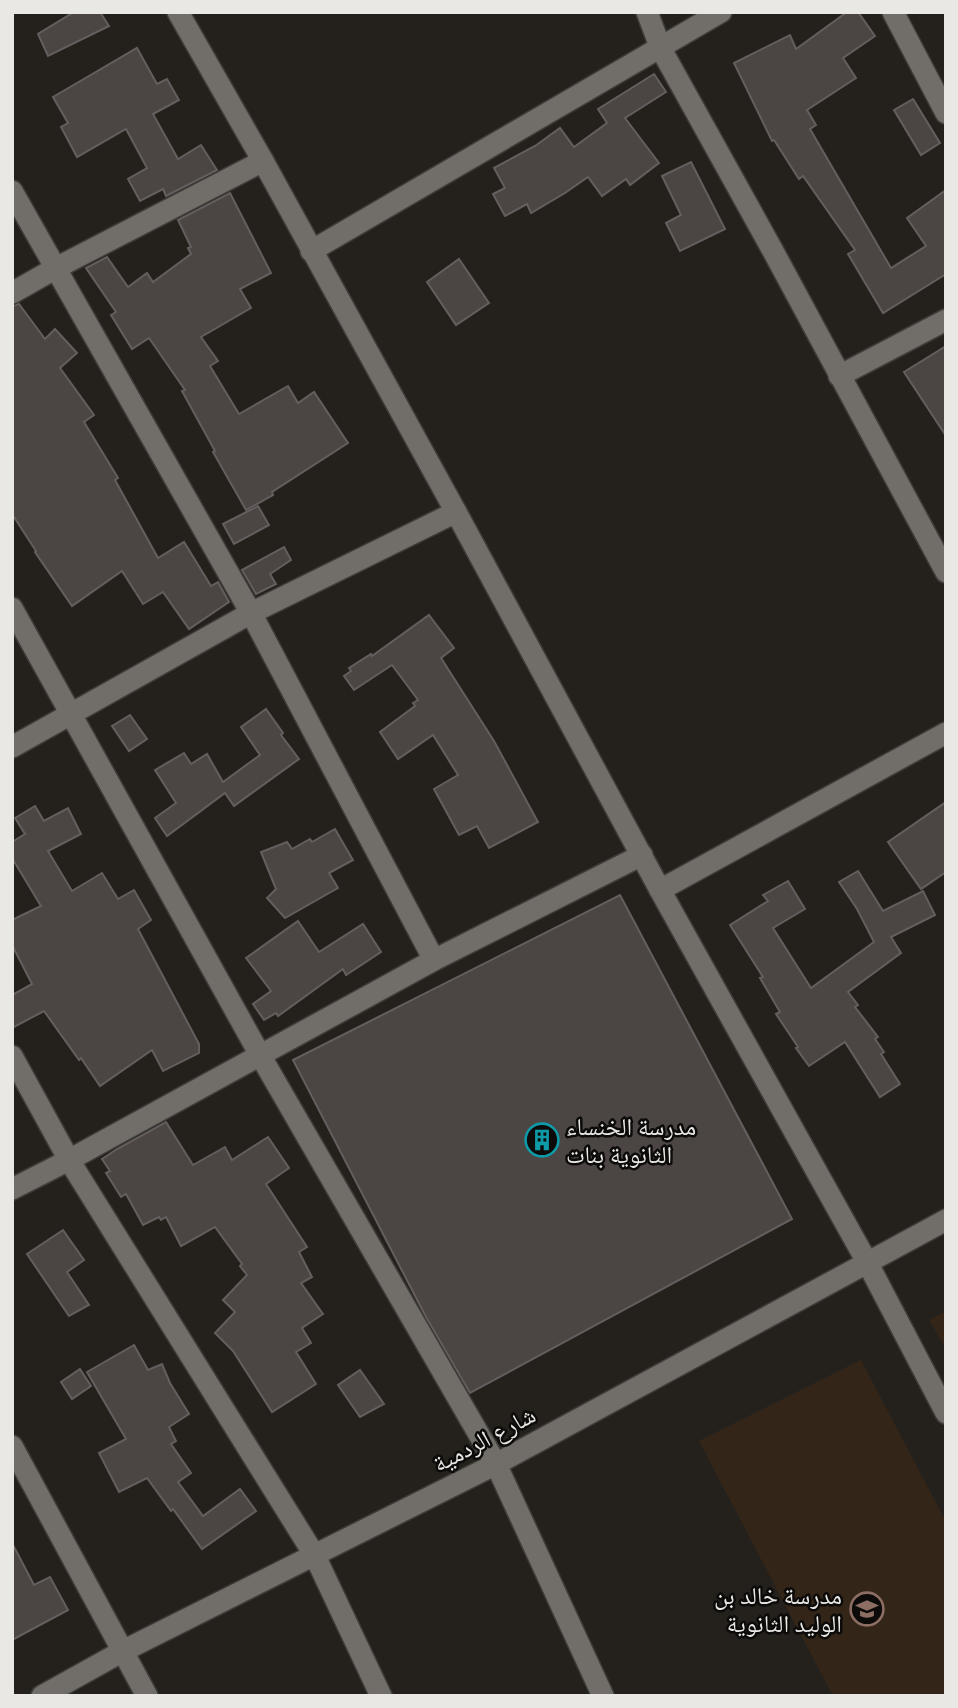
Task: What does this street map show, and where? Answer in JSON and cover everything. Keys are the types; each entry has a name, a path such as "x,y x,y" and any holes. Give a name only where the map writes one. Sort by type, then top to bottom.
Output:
{"street":[{"path":"178,12 456,512 660,890 867,1262 946,1413"},
{"path":"647,12 661,49 946,572"},
{"path":"311,251 721,12"},
{"path":"893,12 946,113"},
{"path":"12,293 263,161"},
{"path":"12,191 251,613 434,960"},
{"path":"839,376 946,320"},
{"path":"12,747 251,613 456,512"},
{"path":"12,608 260,1055 496,1464 603,1696"},
{"path":"660,890 946,733"},
{"path":"12,1189 434,960 642,855"},
{"path":"12,1056 69,1160 314,1556 381,1696"},
{"name":"شارع الردمية","path":"42,1696 124,1651 496,1464 946,1220"},
{"path":"12,1446 147,1696"}],"shaded area":[{"path":"946,1311 946,1349 929,1320"},
{"name":"مدرسة خالد بن الوليد الثانوية","path":"861,1360 946,1522 946,1696 833,1696 699,1441"}],"building":[{"path":"74,12 100,12 109,26 48,56 38,34"},
{"path":"847,12 858,12 875,36 843,58 856,78 807,110 816,125 810,129 891,268 926,246 907,218 946,190 946,274 883,313 848,254 855,250 803,176 799,179 774,140 772,141 734,63 790,35 796,49"},
{"path":"137,48 157,84 167,79 179,100 153,114 178,159 201,145 217,170 166,196 163,189 140,201 128,179 147,168 126,129 77,157 61,127 68,123 53,97"},
{"path":"654,74 666,92 625,118 659,163 630,185 626,179 602,196 588,177 531,213 527,204 505,216 493,194 505,188 494,168 535,146 560,128 574,147 607,123 598,109"},
{"path":"913,99 940,143 921,155 894,110"},
{"path":"691,162 725,229 680,251 666,223 681,215 662,176"},
{"path":"230,193 271,273 240,289 251,308 201,337 218,361 210,366 239,414 288,386 298,403 314,392 348,443 272,492 273,495 246,510 182,391 185,390 149,338 132,349 111,315 116,312 86,268 107,257 128,287 147,273 153,282 191,254 188,248 191,247 178,220"},
{"path":"459,259 489,303 456,325 427,282"},
{"path":"19,304 45,339 55,329 77,353 60,368 94,415 84,422 118,478 115,480 158,558 184,542 211,586 218,582 229,602 189,629 163,592 143,604 122,571 72,606 12,514 12,306"},
{"path":"946,346 946,436 904,372"},
{"path":"258,506 269,525 234,544 223,524"},
{"path":"284,547 291,560 270,574 276,584 256,594 242,570"},
{"path":"429,615 454,648 441,658 494,741 538,822 489,848 477,826 459,835 434,789 458,775 433,735 398,759 380,732 415,706 413,703 418,700 392,665 354,690 344,676 351,671 349,668 371,654 372,656"},
{"path":"266,709 299,759 234,806 225,793 167,836 155,818 176,803 155,770 184,753 191,764 207,754 223,782 260,755 241,727"},
{"path":"130,715 147,739 129,751 112,726"},
{"path":"946,802 946,872 921,889 888,842"},
{"path":"35,806 44,821 68,808 81,834 48,851 72,891 102,873 118,899 134,890 151,920 138,929 199,1044 199,1053 163,1071 152,1050 100,1086 44,1011 12,1028 12,995 32,984 12,945 12,920 41,906 12,858 12,842 25,834 15,818"},
{"path":"335,829 353,860 329,873 338,888 285,918 267,898 276,889 261,852 287,842 292,849"},
{"path":"858,871 883,911 923,891 935,915 891,937 901,953 848,992 858,1005 855,1007 878,1037 875,1039 884,1052 881,1054 900,1084 880,1097 845,1042 809,1066 776,1014 780,1012 760,978 763,977 730,925 768,901 763,895 788,881 805,909 773,928 811,988 874,942 839,882"},
{"name":"مدرسة الخنساء الثانوية بنات","path":"620,895 792,1219 470,1393 426,1317 293,1060"},
{"path":"298,921 319,952 363,924 381,952 346,975 343,969 278,1016 276,1013 264,1020 253,1004 271,991 246,958"},
{"path":"166,1122 193,1165 225,1147 232,1160 268,1137 289,1168 266,1184 307,1247 299,1252 312,1277 301,1283 323,1314 302,1328 311,1343 296,1352 316,1384 272,1412 233,1351 215,1333 235,1312 223,1300 247,1275 240,1266 242,1264 215,1227 181,1246 166,1217 161,1220 159,1217 143,1225 126,1194 121,1197 106,1173 110,1171 102,1159"},
{"path":"63,1230 84,1260 67,1272 89,1305 69,1316 27,1254"},
{"path":"134,1345 148,1370 162,1364 189,1414 169,1427 176,1441 171,1444 191,1473 178,1482 203,1516 240,1489 256,1511 202,1549 147,1478 119,1492 99,1453 126,1439 87,1372"},
{"path":"80,1369 91,1386 72,1399 61,1382"},
{"path":"360,1370 384,1404 360,1417 338,1385"},
{"path":"12,1543 34,1585 50,1577 68,1610 12,1640"}],"place":[{"name":"مدرسة الخنساء الثانوية بنات","path":"542,1140"},
{"name":"مدرسة خالد بن الوليد الثانوية","path":"867,1609"}]}
